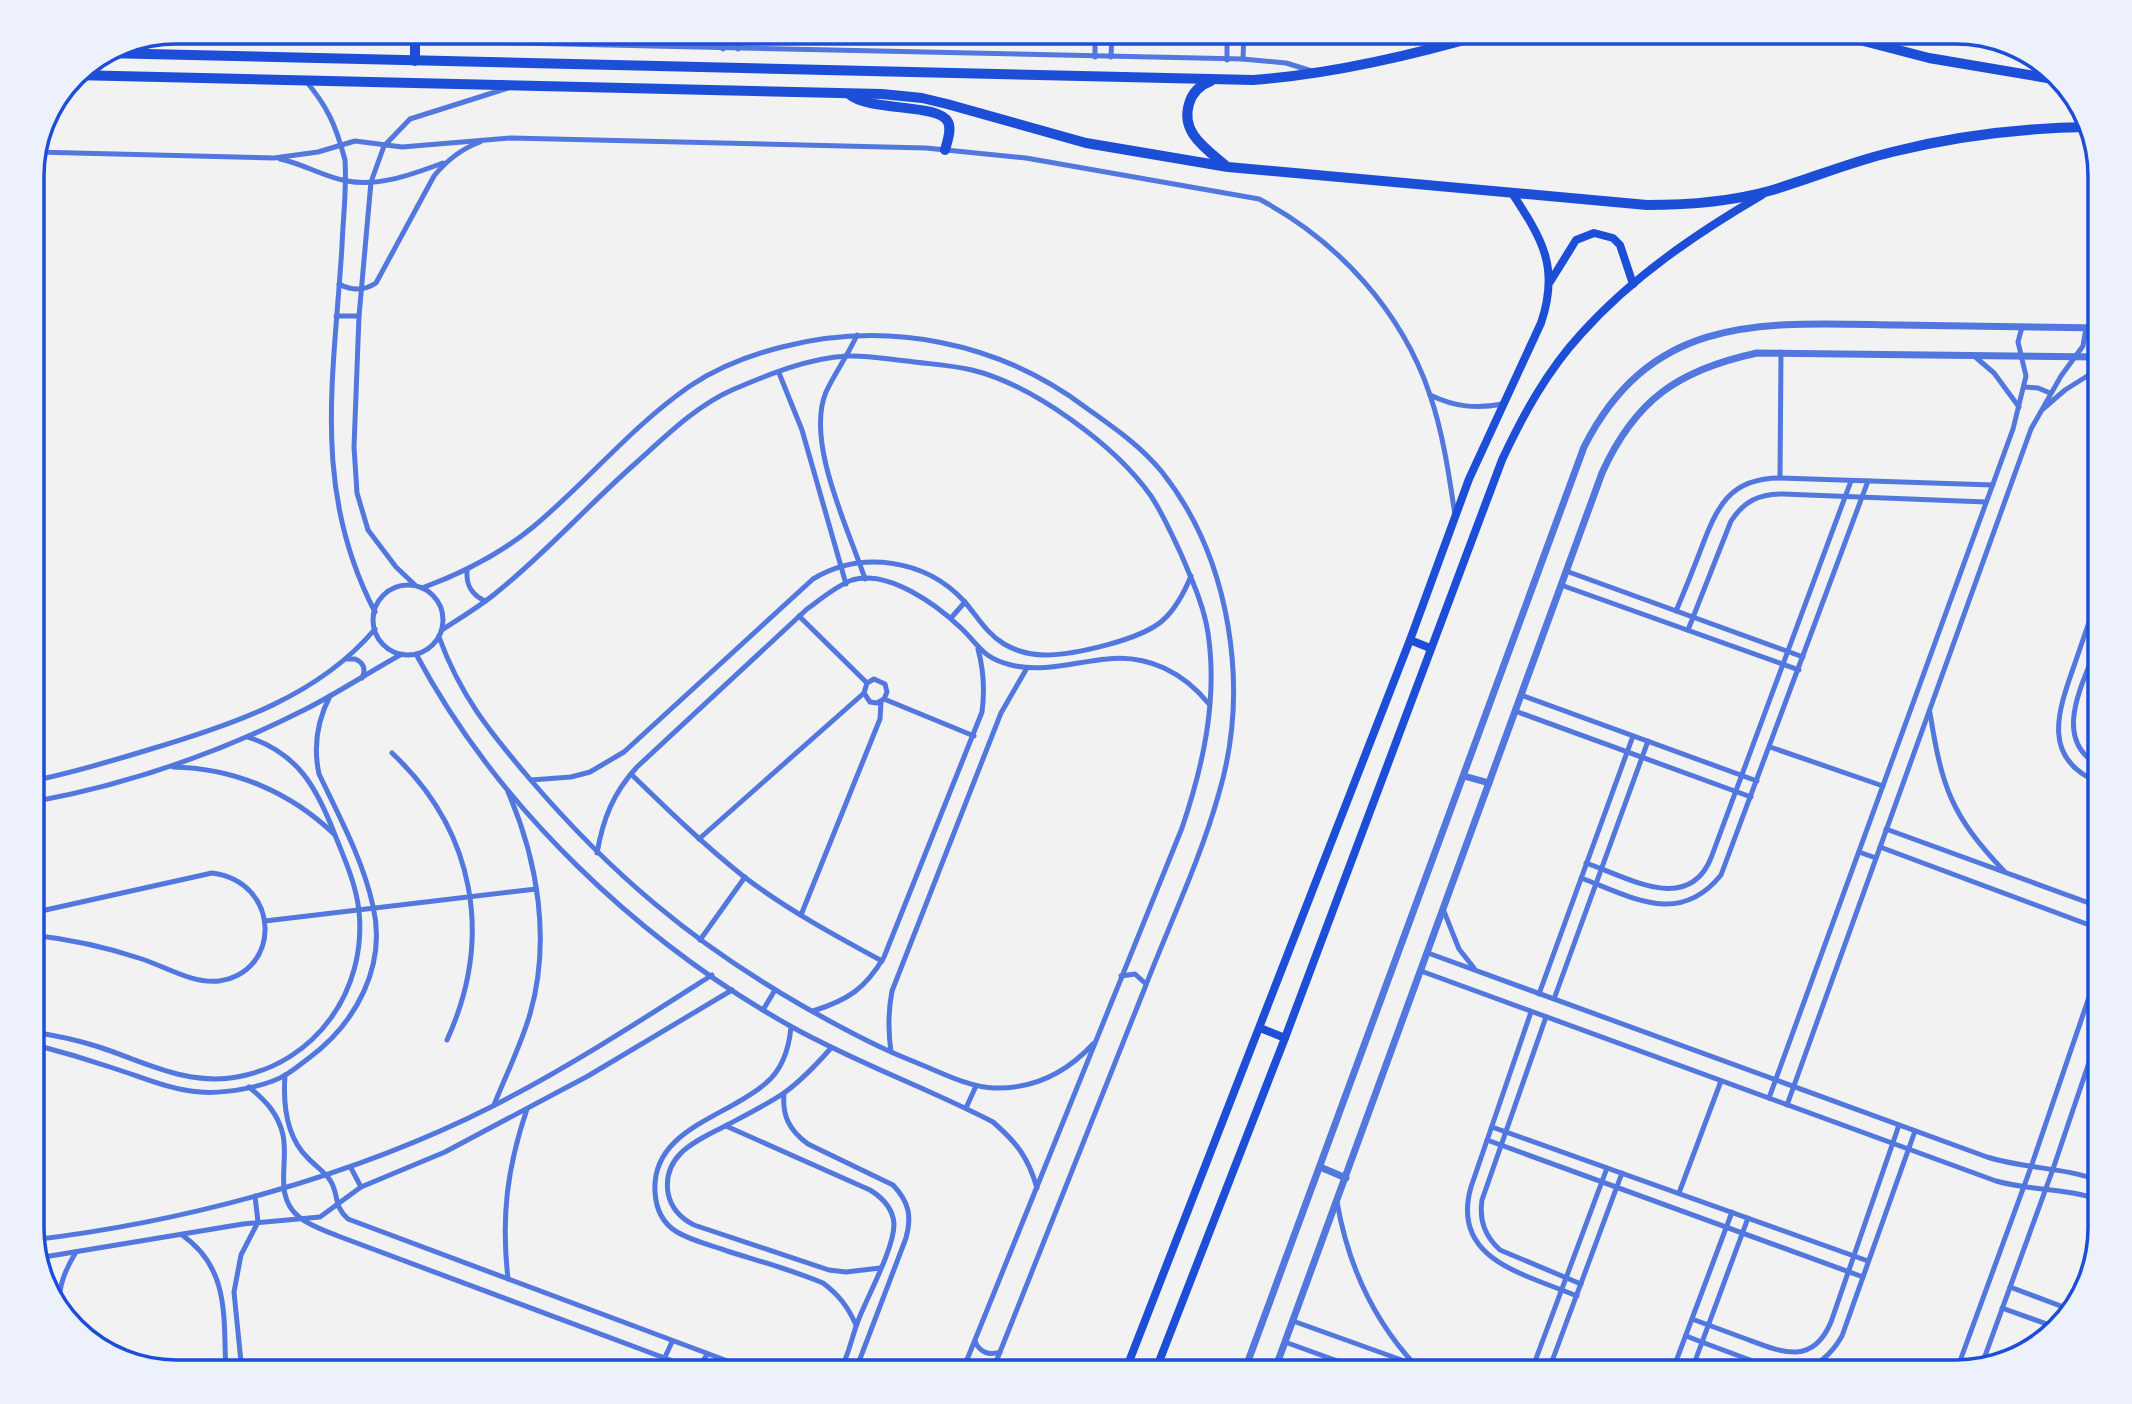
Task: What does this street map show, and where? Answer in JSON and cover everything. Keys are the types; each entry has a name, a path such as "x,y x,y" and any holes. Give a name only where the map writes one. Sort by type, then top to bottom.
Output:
{"highway":[{"path":"415,44 415,61"},
{"path":"126,54 1253,80 1315,72 1451,44"},
{"path":"1872,44 1951,62 2045,78"},
{"path":"90,75 849,93 922,98 1086,144 1228,167 1623,205 1682,205 1721,201 1769,191 1877,156 1943,141 1997,132 2079,127"},
{"path":"1214,79 1196,90 1190,99 1187,120 1195,138 1228,167"},
{"path":"849,93 863,103 907,108 943,117 948,121 949,128 945,150"}],"main road":[{"path":"1160,1360 1285,1038 1430,648 1503,460 1529,407 1580,334 1633,284 1676,250 1769,191"},
{"path":"1130,1360 1410,640 1474,466 1548,304 1549,264 1544,245 1512,193"},
{"path":"1550,283 1576,240 1594,233 1613,238 1620,245 1633,284"},
{"path":"1410,640 1430,648"},
{"path":"1259,1028 1285,1038"}],"street":[{"path":"530,44 1243,59 1286,63 1315,72"},
{"path":"723,49 724,44"},
{"path":"738,49 739,44"},
{"path":"1095,44 1095,57"},
{"path":"1111,57 1112,44"},
{"path":"1227,44 1227,60"},
{"path":"1243,59 1244,44"},
{"path":"305,80 323,100 334,122 345,160 331,406 333,479 346,546 375,612"},
{"path":"519,85 410,119 384,146 372,181 360,289 354,447 360,508 368,530 396,567 438,602 443,615 440,633 450,668 463,693 498,742 597,853 627,882 700,940 812,1011 891,1052 976,1086 1014,1087 1051,1077 1082,1056 1095,1042"},
{"path":"274,158 345,181 372,181 397,178 445,162 469,146 497,138"},
{"path":"46,152 274,158 318,152 363,141 384,146 419,147 497,138 945,150 1026,158 1259,199 1285,212 1309,230 1362,278 1394,320 1410,348 1430,395 1456,518"},
{"path":"339,284 360,289 372,286 380,278 434,176 445,162"},
{"path":"336,316 359,316"},
{"path":"1249,1360 1584,447 1612,400 1631,380 1675,349 1700,338 1757,326 1815,324 2086,328 2086,340 2050,393 2024,448 1787,1105"},
{"path":"1769,1098 2019,408 2026,376 2018,342 2022,327"},
{"path":"858,335 826,393 821,411 821,431 836,505 865,579"},
{"path":"967,1360 1182,828 1198,781 1210,705 1209,634 1203,607 1191,576 1152,498 1132,473 1082,428 1041,401 1005,382 974,370 847,356 810,363 730,391 681,424 485,601 440,633 429,648 416,654 402,654 385,645 375,629 375,612 389,591 401,586 419,587 467,571 484,562 533,527 649,420 690,387 713,373 758,354 799,343 858,335 901,337 952,344 1032,372 1070,395 1149,458 1171,485 1198,529 1216,578 1228,631 1233,700 1231,735 1219,796 997,1360"},
{"path":"1780,478 1781,352"},
{"path":"1279,1360 1602,473 1615,443 1634,416 1658,394 1686,376 1732,358 1757,353 2088,356"},
{"path":"1973,355 1994,373 2019,408"},
{"path":"779,373 802,430 846,584"},
{"path":"2040,411 2065,390 2088,376"},
{"path":"2025,387 2050,393"},
{"path":"1430,395 1447,403 1466,407 1503,404"},
{"path":"1676,611 1710,524 1723,502 1732,493 1754,481 1780,478 1993,485"},
{"path":"1587,863 1663,889 1687,886 1707,867 1851,481"},
{"path":"1581,878 1657,905 1672,905 1700,896 1721,875 1868,481"},
{"path":"1688,631 1726,532 1738,511 1747,503 1769,494 1986,502"},
{"path":"531,780 571,777 608,763 659,722 813,579 840,566 879,561 917,569 951,589 965,602 988,633 1005,645 1035,654 1066,652 1119,642 1148,631 1174,608 1191,576"},
{"path":"467,571 468,586 472,593 485,601"},
{"path":"1566,571 1803,657"},
{"path":"1815,577 1831,583"},
{"path":"597,853 606,813 614,796 631,774 799,616 831,592 846,584 865,579 884,581 915,593 951,618 978,649 984,669 982,712 974,736 872,977 856,992 836,1003 812,1011"},
{"path":"1561,585 1799,670"},
{"path":"951,618 965,602"},
{"path":"799,616 867,683"},
{"path":"1798,621 1815,626"},
{"path":"2088,627 2063,697 2058,724 2059,738 2070,763 2088,777"},
{"path":"44,778 139,753 232,722 292,695 346,660 375,629"},
{"path":"978,649 1010,665 1027,667 1121,658 1150,662 1183,679 1210,705"},
{"path":"1066,652 1067,665"},
{"path":"44,799 212,752 330,696 402,654"},
{"path":"416,654 460,728 505,786 541,828 610,897 732,990 763,1010 831,1048 993,1122 1014,1140 1030,1163 1037,1188"},
{"path":"346,660 360,661 364,669 362,678"},
{"path":"891,1052 888,1010 892,991 1001,713 1027,667"},
{"path":"2088,673 2072,726 2074,740 2088,759"},
{"path":"699,839 863,693 867,683 878,679 885,684 887,692 882,700 876,728 802,915"},
{"path":"863,693 870,702 882,700 974,736"},
{"path":"1772,693 1788,699"},
{"path":"1521,695 1757,781"},
{"path":"44,1048 183,1090 211,1092 249,1087 285,1075 326,1045 350,1016 366,989 375,949 374,908 353,847 319,774 317,729 330,696"},
{"path":"1930,709 1937,760 1953,804 1978,843 2006,873"},
{"path":"1515,711 1751,797"},
{"path":"1539,994 1633,736"},
{"path":"44,1034 88,1043 157,1069 189,1077 234,1077 264,1070 288,1058 310,1042 337,1011 350,986 358,959 359,911 349,868 321,803 303,772 277,749 248,737"},
{"path":"1554,999 1648,741"},
{"path":"1770,747 1883,786"},
{"path":"392,752 418,779 444,818 463,862 471,898 473,934 470,971 461,1006 447,1040"},
{"path":"166,767 234,775 258,784 296,803 336,836"},
{"path":"631,774 699,839 745,877 802,915 881,961"},
{"path":"1464,776 1489,783"},
{"path":"494,1105 530,1014 538,965 540,918 534,868 521,823 505,786"},
{"path":"1886,830 2088,902"},
{"path":"1880,847 2088,924"},
{"path":"1859,852 1876,858"},
{"path":"44,910 212,873 234,878 252,891 263,911 265,921 264,940 251,964 228,978 211,981 193,978 117,951 44,936"},
{"path":"700,940 745,877"},
{"path":"265,921 536,889"},
{"path":"1443,909 1459,949 1476,971"},
{"path":"1427,953 2002,1161 2072,1171 2088,1177"},
{"path":"1421,971 1996,1181 2023,1188 2088,1196"},
{"path":"1121,976 1135,974 1146,984"},
{"path":"44,1239 81,1234 255,1196 351,1168 494,1105 578,1059 712,975"},
{"path":"47,1257 258,1222 320,1217 361,1187 445,1152 527,1109 732,990"},
{"path":"763,1010 775,990"},
{"path":"1961,1360 2088,1003"},
{"path":"1531,1012 1468,1198 1468,1221 1475,1240 1489,1257 1501,1265 1577,1296"},
{"path":"1546,1017 1482,1200 1481,1219 1491,1242 1500,1250 1581,1284"},
{"path":"792,1027 785,1057 767,1083 684,1133 667,1150 656,1174 656,1201 666,1224 687,1237 823,1283 849,1308 856,1325"},
{"path":"831,1048 802,1079 783,1093 688,1145 672,1165 668,1191 671,1203 684,1220 704,1229 829,1270 846,1272 880,1268"},
{"path":"1985,1357 2088,1068"},
{"path":"285,1075 284,1097 290,1129 304,1155 325,1174 334,1188 336,1206 355,1223 721,1360"},
{"path":"1679,1193 1721,1081"},
{"path":"966,1108 976,1086"},
{"path":"249,1087 270,1107 281,1128 285,1152 283,1189 289,1205 300,1219 338,1236 671,1360"},
{"path":"783,1093 786,1121 795,1135 808,1144 893,1185 903,1196 909,1209 910,1224 860,1360"},
{"path":"508,1279 505,1245 507,1187 516,1142 527,1109"},
{"path":"1692,1319 1786,1353 1809,1349 1827,1333 1899,1125"},
{"path":"726,1126 880,1196 892,1214 894,1225 845,1360"},
{"path":"1492,1127 1868,1261"},
{"path":"1821,1360 1836,1347 1842,1336 1914,1131"},
{"path":"1487,1140 1863,1277"},
{"path":"1320,1167 1346,1178"},
{"path":"351,1168 361,1187"},
{"path":"1536,1360 1607,1168"},
{"path":"1553,1360 1622,1173"},
{"path":"241,1360 234,1292 236,1273 248,1238 258,1222 255,1196"},
{"path":"1337,1202 1348,1254 1369,1303 1398,1347 1410,1360"},
{"path":"1677,1360 1732,1212"},
{"path":"1696,1360 1748,1218"},
{"path":"1468,1221 1481,1219"},
{"path":"182,1235 204,1253 218,1278 225,1360"},
{"path":"60,1292 66,1268 76,1252"},
{"path":"2010,1287 2062,1307"},
{"path":"2002,1308 2047,1324"},
{"path":"1293,1321 1400,1360"},
{"path":"1686,1336 1752,1360"},
{"path":"975,1341 985,1353 1000,1352"},
{"path":"664,1360 672,1342"},
{"path":"1285,1342 1333,1360"},
{"path":"704,1360 707,1355"}]}
